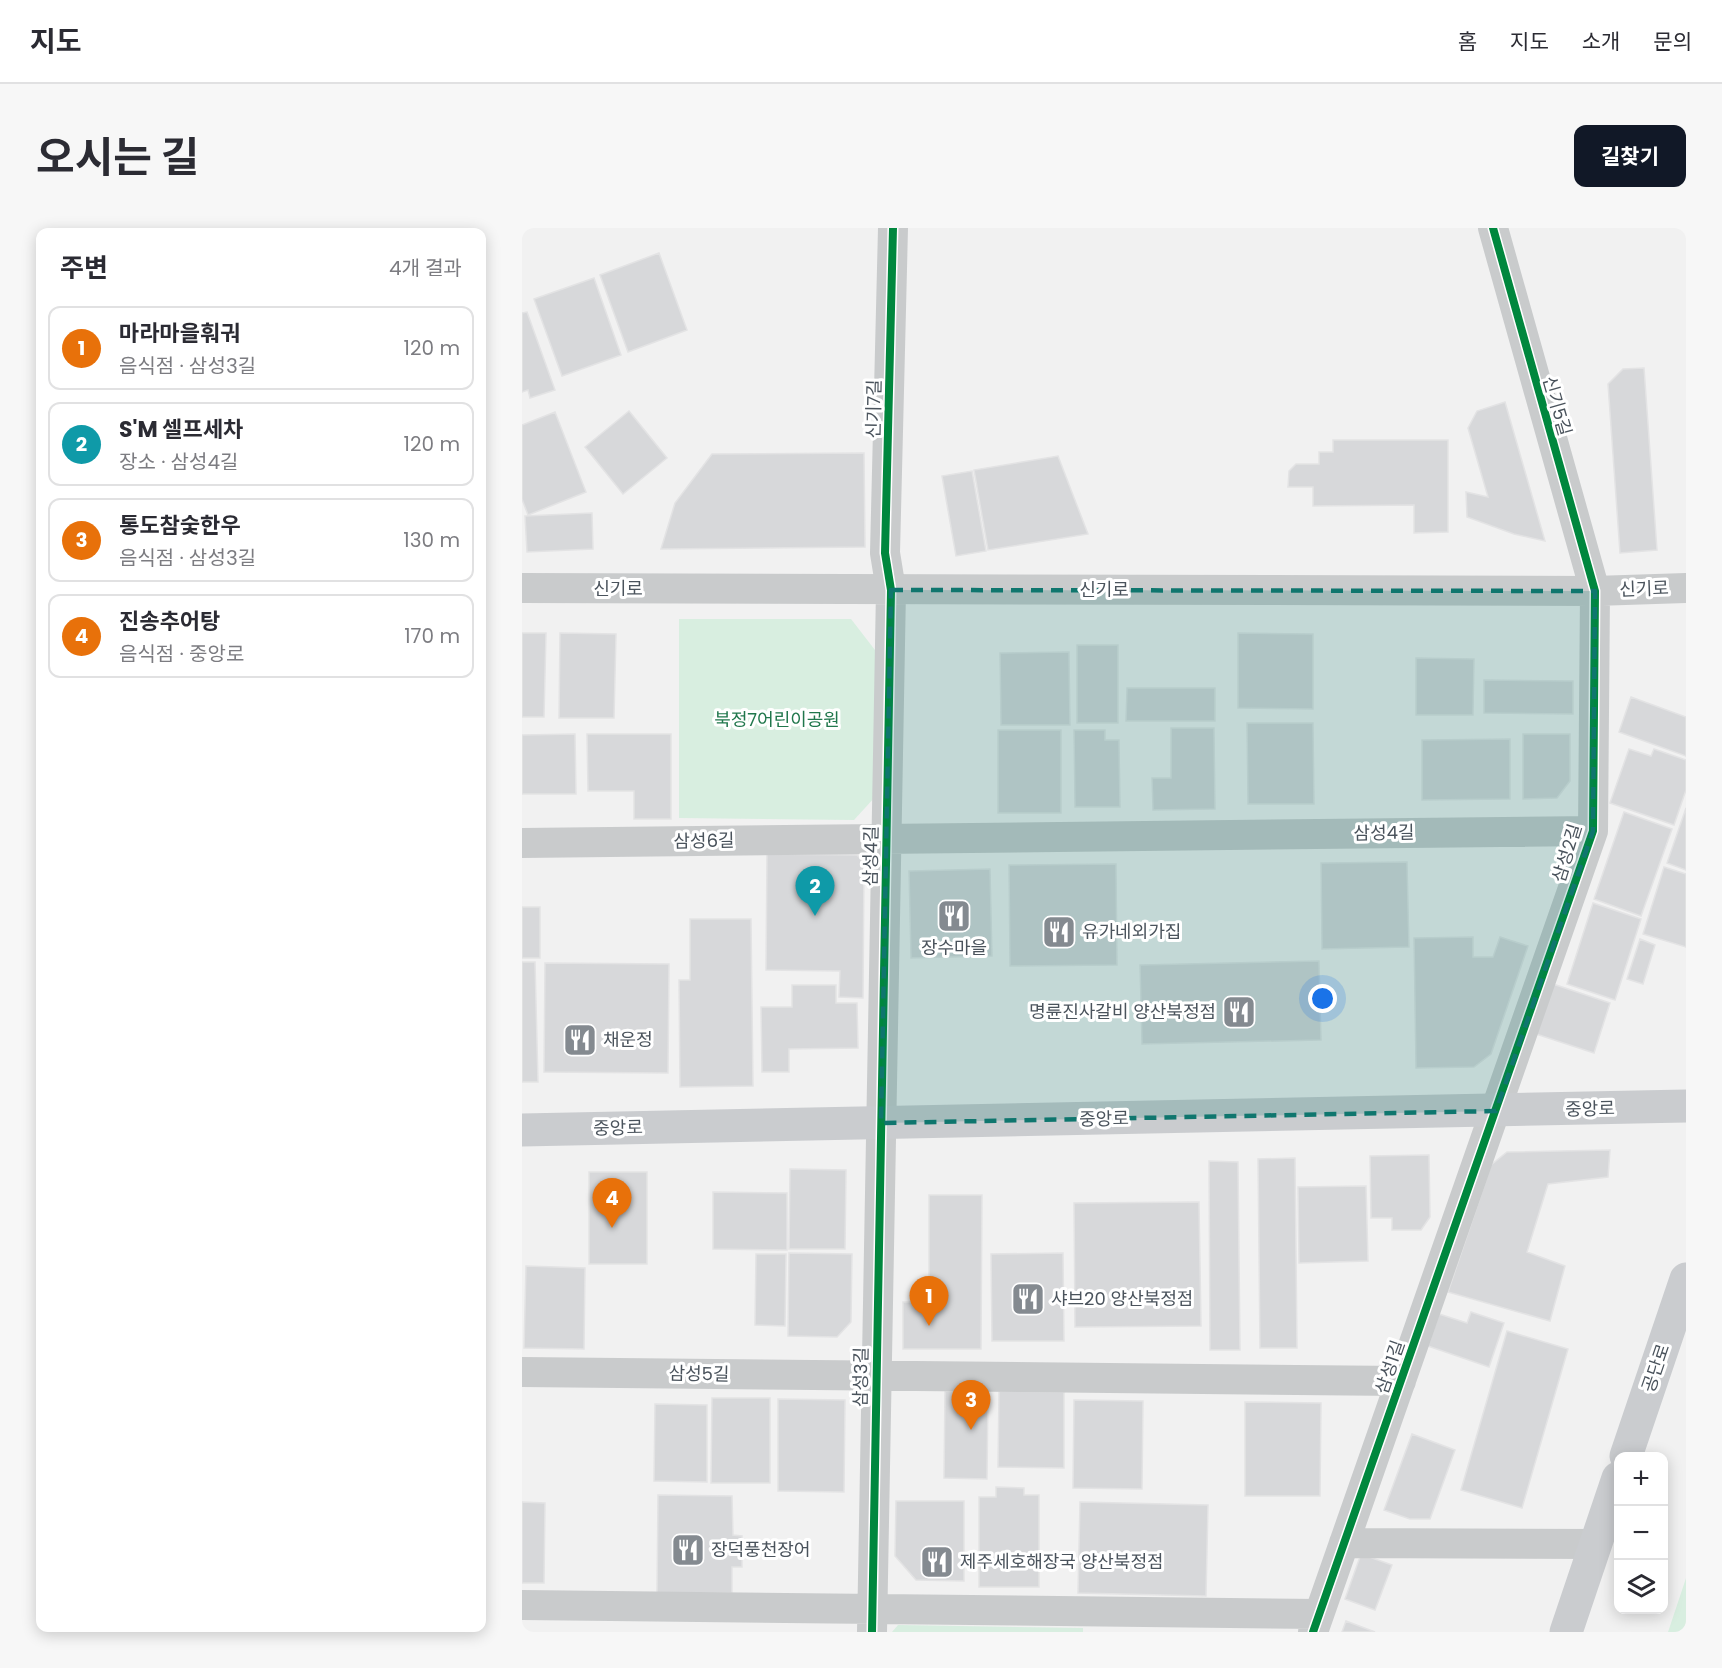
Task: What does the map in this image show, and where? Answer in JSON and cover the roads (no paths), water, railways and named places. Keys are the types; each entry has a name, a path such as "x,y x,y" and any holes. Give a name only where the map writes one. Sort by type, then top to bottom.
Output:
{"street":[{"name":"신기7길","path":"891,590 885,553 893,228"},
{"name":"신기5길","path":"1493,228 1595,591"},
{"name":"신기로","path":"522,588 1595,591 1686,588"},
{"name":"삼성4길","path":"881,1123 891,590"},
{"name":"삼성2길","path":"1496,1111 1593,831 1595,591"},
{"name":"삼성4길","path":"887,838 1593,831"},
{"name":"삼성6길","path":"522,843 887,838"},
{"name":"중앙로","path":"522,1130 1686,1106"},
{"name":"삼성1길","path":"1316,1623 1496,1111"},
{"name":"삼성3길","path":"872,1621 881,1123"},
{"name":"공단로","path":"1627,1452 1686,1279"},
{"name":"삼성5길","path":"522,1372 876,1376"},
{"name":"삼성3길","path":"876,1376 1401,1381"},
{"path":"1566,1632 1614,1490"},
{"path":"1344,1543 1596,1544"},
{"path":"522,1605 872,1621 1316,1623"}],"place":[{"name":"S'M 셀프세차","path":"815,916"},
{"name":"장수마을","path":"954,916"},
{"name":"유가네외가집","path":"1059,932"},
{"name":"명륜진사갈비 양산북정점","path":"1239,1012"},
{"name":"채운정","path":"580,1040"},
{"name":"진송추어탕","path":"612,1228"},
{"name":"샤브20 양산북정점","path":"1028,1299"},
{"name":"마라마을훠궈","path":"929,1326"},
{"name":"통도참숯한우","path":"971,1430"},
{"name":"장덕풍천장어","path":"688,1550"},
{"name":"제주세호해장국 양산북정점","path":"937,1562"}],"park label":[{"name":"북정7어린이공원","path":"777,720"}]}
